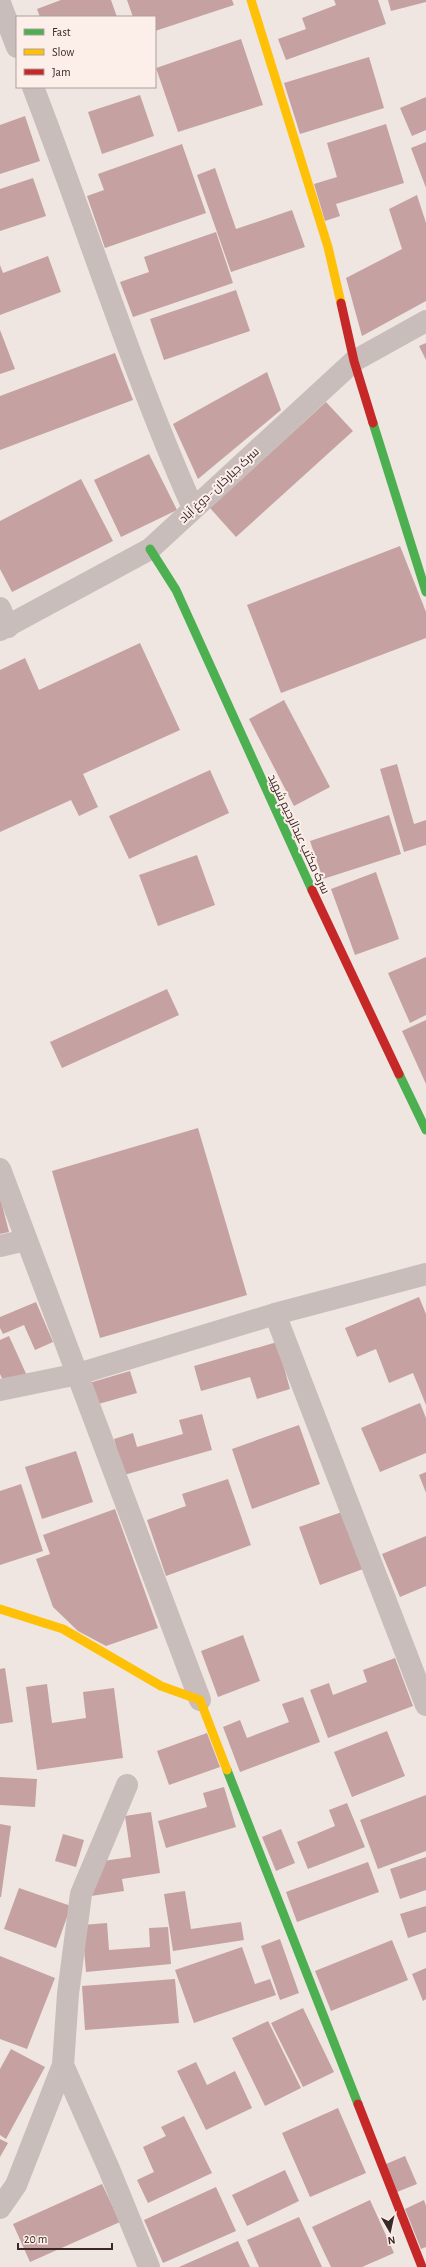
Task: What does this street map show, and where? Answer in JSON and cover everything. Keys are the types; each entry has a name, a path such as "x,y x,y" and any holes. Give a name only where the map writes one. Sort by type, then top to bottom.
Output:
{"street":[{"path":"252,0 328,247 354,361 426,592"},
{"path":"0,3 16,43"},
{"path":"33,88 72,187 160,434 193,508"},
{"name":"سرک جبارخان - دوغ آباد","path":"3,622 150,549 354,361 426,321"},
{"name":"سرک مکتب عبدالرحیم شهید","path":"150,549 176,590 276,814 426,1130"},
{"path":"0,1169 200,1700 422,2267"},
{"path":"0,1246 26,1240"},
{"path":"0,1390 78,1374 275,1314 426,1274"},
{"path":"275,1314 426,1705"},
{"path":"0,1609 63,1629 161,1686 200,1700"},
{"path":"0,2208 16,2185 63,2064 68,1994 81,1894 127,1785"},
{"path":"63,2064 109,2169 149,2267"}],"building":[{"path":"61,0 111,0 117,16 40,16 37,9"},
{"path":"127,0 232,0 234,5 156,31 156,16 133,16"},
{"path":"334,0 378,0 386,24 286,60 278,39 306,29 302,18 336,5"},
{"path":"388,0 426,0 426,2 391,11"},
{"path":"241,39 263,105 178,132 156,68"},
{"path":"369,57 384,108 300,134 284,83"},
{"path":"140,95 154,136 102,154 88,112"},
{"path":"426,97 426,130 412,136 400,108"},
{"path":"25,116 40,161 0,174 0,125"},
{"path":"386,124 404,183 336,204 340,216 325,221 314,184 337,177 327,143"},
{"path":"426,142 426,188 411,148"},
{"path":"182,144 206,213 105,248 87,196 104,190 98,174"},
{"path":"215,168 236,229 292,210 305,247 231,272 197,175"},
{"path":"33,178 46,216 0,231 0,189"},
{"path":"417,195 426,223 426,301 362,336 346,278 402,249 389,209"},
{"path":"216,232 233,283 133,317 120,282 149,272 144,257"},
{"path":"48,256 61,292 0,315 0,265 3,273"},
{"path":"236,290 250,331 164,360 150,319"},
{"path":"0,330 15,369 0,374"},
{"path":"426,343 426,360 419,346"},
{"path":"115,353 133,400 0,450 0,396"},
{"path":"267,372 281,410 198,479 173,424"},
{"path":"326,402 353,431 236,537 210,508"},
{"path":"149,454 177,510 121,537 94,480"},
{"path":"81,479 113,541 12,592 0,569 0,521"},
{"path":"400,546 426,612 426,638 281,693 247,605"},
{"path":"140,643 180,730 83,774 98,807 79,816 71,800 0,832 0,670 25,658 39,690"},
{"path":"284,700 330,787 294,806 249,719"},
{"path":"397,764 414,824 426,820 426,845 404,852 380,769"},
{"path":"210,770 229,813 129,859 109,816"},
{"path":"389,815 401,854 323,879 310,841"},
{"path":"197,855 215,905 158,926 139,875"},
{"path":"376,872 399,939 355,955 331,889"},
{"path":"426,957 426,1015 410,1023 388,973"},
{"path":"167,989 179,1015 62,1068 50,1042"},
{"path":"426,1020 426,1084 402,1031"},
{"path":"198,1128 247,1295 100,1338 52,1171"},
{"path":"0,1197 9,1232 0,1234"},
{"path":"419,1297 426,1314 426,1405 413,1373 389,1383 376,1349 357,1357 345,1328"},
{"path":"36,1302 53,1342 35,1350 24,1325 3,1334 0,1328 0,1317"},
{"path":"9,1336 28,1378 6,1387 0,1374 0,1340"},
{"path":"277,1342 290,1389 257,1399 250,1377 201,1391 194,1366"},
{"path":"130,1371 137,1393 95,1405 89,1383"},
{"path":"420,1403 426,1418 426,1453 380,1472 361,1428"},
{"path":"202,1414 212,1450 124,1475 114,1439 133,1433 137,1447 183,1434 179,1420"},
{"path":"299,1425 320,1484 252,1509 232,1449"},
{"path":"76,1451 93,1502 42,1519 25,1467"},
{"path":"426,1472 426,1493 419,1475"},
{"path":"228,1479 251,1545 166,1576 147,1520 186,1506 182,1494"},
{"path":"21,1484 43,1551 0,1565 0,1491"},
{"path":"115,1509 158,1628 106,1646 78,1631 53,1607 36,1559 50,1554 43,1535"},
{"path":"342,1512 363,1569 320,1585 299,1527"},
{"path":"426,1536 426,1586 400,1597 382,1554"},
{"path":"243,1635 260,1681 218,1697 201,1651"},
{"path":"395,1658 413,1706 328,1738 310,1690 329,1683 333,1695 367,1682 363,1670"},
{"path":"5,1668 13,1722 0,1724 0,1669"},
{"path":"47,1684 52,1723 86,1718 83,1692 114,1688 123,1758 37,1770 26,1687"},
{"path":"303,1697 320,1742 240,1772 223,1727 240,1720 247,1738 289,1722 282,1704"},
{"path":"387,1731 405,1776 352,1797 334,1752"},
{"path":"207,1733 220,1767 169,1785 157,1751"},
{"path":"0,1777 37,1779 35,1807 0,1805"},
{"path":"224,1787 236,1827 166,1848 158,1821 207,1807 203,1793"},
{"path":"426,1795 426,1851 378,1869 360,1820"},
{"path":"347,1803 365,1847 308,1869 297,1842 335,1826 329,1810"},
{"path":"151,1812 160,1873 122,1879 124,1891 91,1896 103,1861 131,1857 125,1816"},
{"path":"0,1824 11,1826 1,1897 0,1897"},
{"path":"281,1829 295,1863 276,1871 262,1837"},
{"path":"63,1834 84,1840 76,1867 55,1861"},
{"path":"426,1857 426,1890 400,1899 390,1869"},
{"path":"368,1862 379,1892 297,1922 286,1892"},
{"path":"19,1888 71,1906 56,1948 4,1929"},
{"path":"185,1891 191,1929 241,1922 244,1940 173,1951 164,1894"},
{"path":"426,1906 426,1932 408,1938 400,1914"},
{"path":"107,1923 109,1950 150,1947 149,1928 168,1927 171,1964 86,1972 82,1925"},
{"path":"280,1939 299,1993 280,2000 261,1946"},
{"path":"392,1940 408,1980 331,2011 315,1971"},
{"path":"242,1947 255,1984 270,1979 276,1995 194,2023 175,1970"},
{"path":"0,1956 55,1978 27,2049 0,2039"},
{"path":"426,1968 426,1999 423,2001 412,1974"},
{"path":"175,1979 179,2023 85,2030 82,1986"},
{"path":"303,2008 334,2072 303,2087 271,2023"},
{"path":"268,2021 301,2088 265,2106 232,2038"},
{"path":"11,2049 45,2067 6,2139 0,2135 0,2069"},
{"path":"196,2062 207,2085 235,2071 252,2108 206,2130 177,2071"},
{"path":"338,2108 366,2173 310,2197 282,2133"},
{"path":"184,2116 212,2173 148,2203 137,2180 154,2172 143,2147 166,2136 161,2127"},
{"path":"0,2139 8,2143 0,2157"},
{"path":"405,2156 417,2184 397,2192 386,2164"},
{"path":"285,2170 299,2201 247,2226 232,2195"},
{"path":"102,2184 120,2222 30,2262 13,2224"},
{"path":"216,2187 236,2231 163,2263 144,2220"},
{"path":"370,2200 394,2253 362,2267 331,2267 312,2227"},
{"path":"424,2200 426,2206 426,2247 421,2249 405,2209"},
{"path":"299,2217 322,2267 259,2267 247,2240"},
{"path":"238,2241 250,2267 179,2267"}],"traffic: fast":[{"path":"373,423 426,592"},
{"path":"150,549 176,590 312,890"},
{"path":"399,1074 426,1130"},
{"path":"227,1770 358,2104"}],"traffic: slow":[{"path":"251,0 328,247 341,303"},
{"path":"0,1609 63,1629 161,1686 200,1700 227,1770"}],"traffic: jam":[{"path":"341,303 354,361 373,423"},
{"path":"312,890 399,1074"},
{"path":"358,2104 422,2267"}]}
